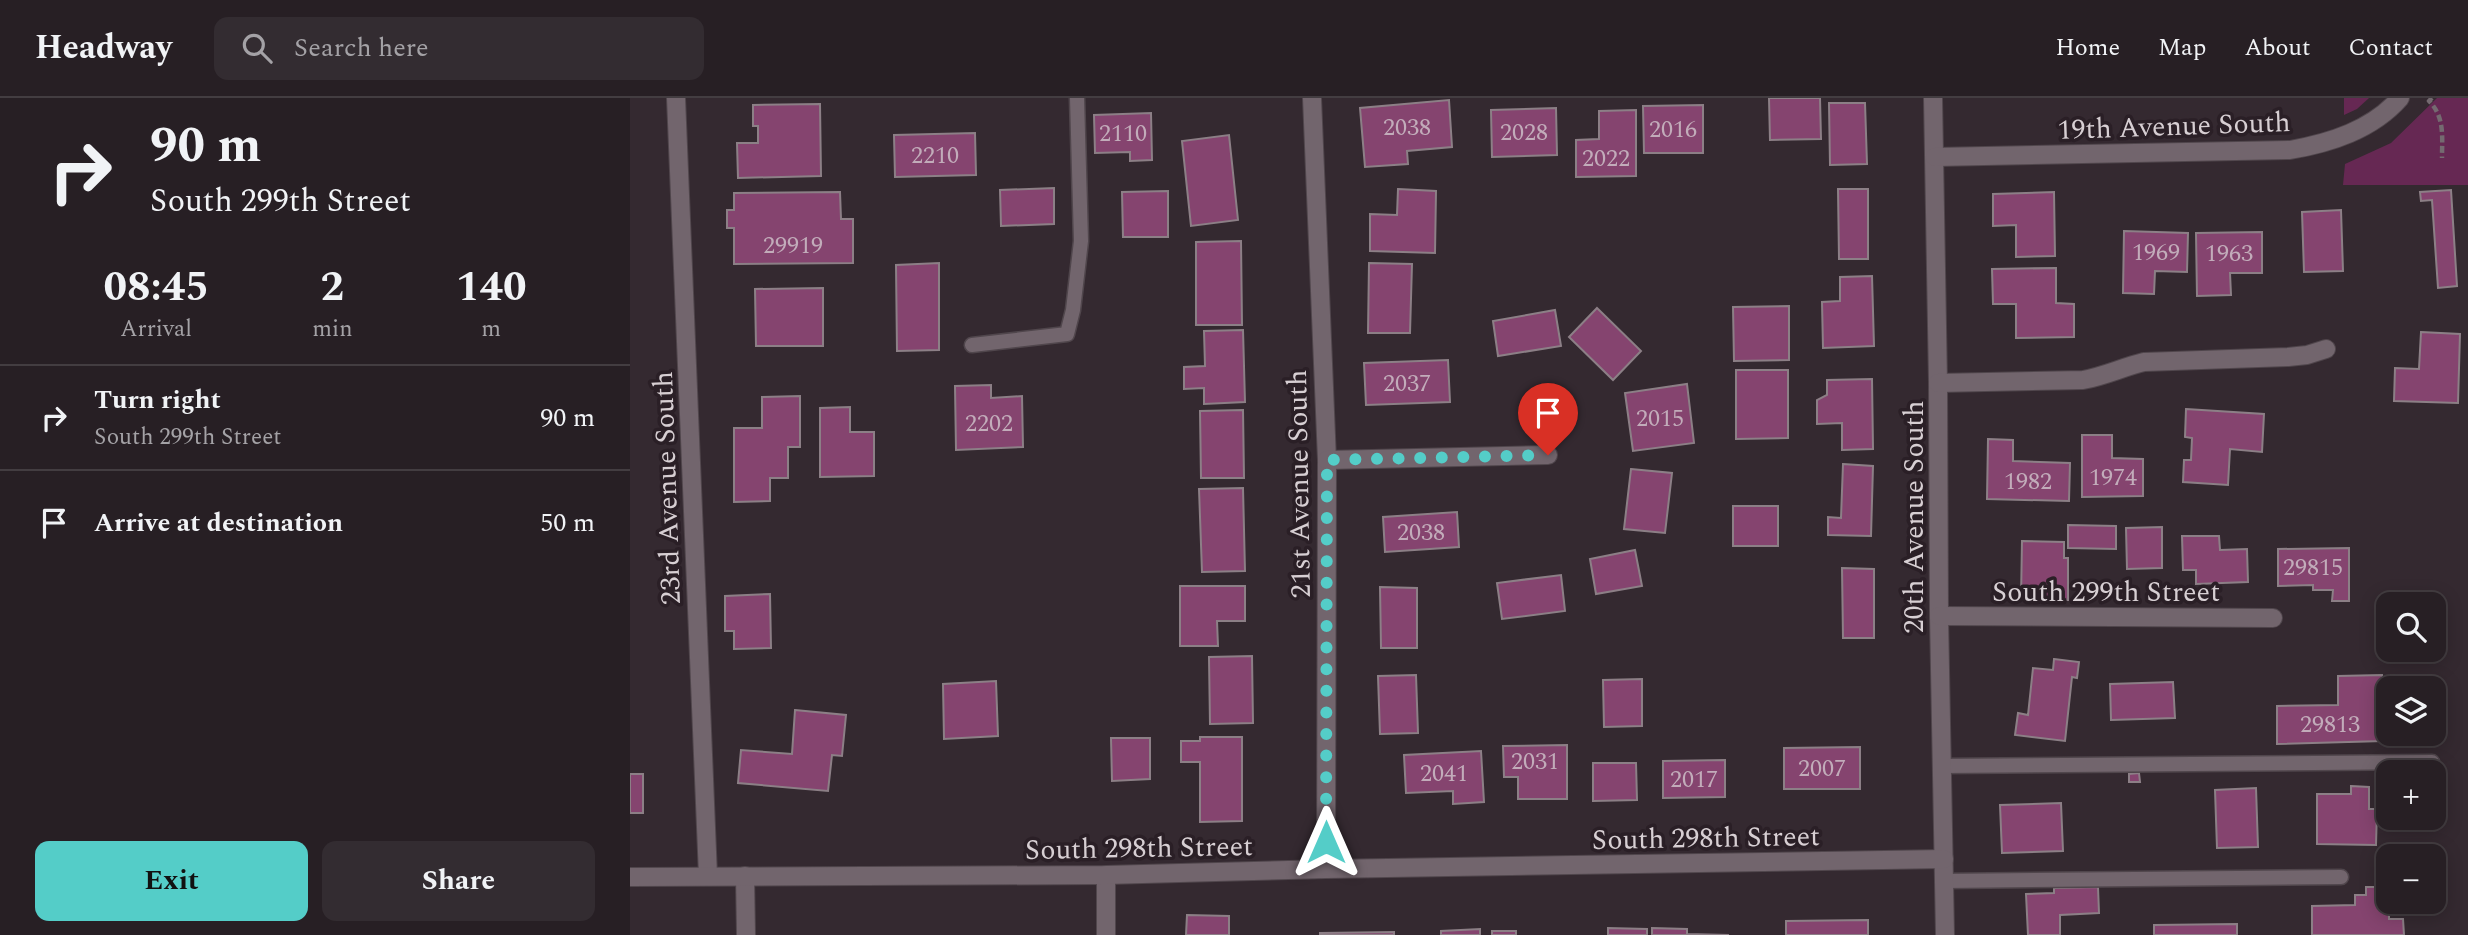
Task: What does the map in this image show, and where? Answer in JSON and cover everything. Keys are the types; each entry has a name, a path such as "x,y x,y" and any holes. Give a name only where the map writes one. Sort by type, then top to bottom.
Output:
{"street":[{"name":"23rd Avenue South","path":"676,98 708,876"},
{"name":"21st Avenue South","path":"1312,98 1327,460 1326,869"},
{"name":"20th Avenue South","path":"1933,98 1945,935"},
{"name":"19th Avenue South","path":"1935,157 2290,150 2321,144 2367,125 2388,112 2400,98"},
{"path":"1938,383 2083,380 2144,362 2288,357 2326,349"},
{"path":"1327,460 1548,455"},
{"name":"South 299th Street","path":"1939,616 2273,618"},
{"name":"South 298th Street","path":"630,877 1106,875 1944,859"},
{"path":"1106,875 1106,935"},
{"path":"745,876 746,935"}],"lane":[{"path":"972,345 1067,334 1073,310 1081,241 1077,98"},
{"path":"1942,766 2376,762"},
{"path":"1944,881 2341,877"}],"path":[{"path":"2432,98 2429,101 2438,112 2442,125 2442,158"}],"shaded area":[{"path":"2344,98 2369,98 2357,109 2344,115"},
{"path":"2437,98 2468,98 2468,185 2343,185 2345,164 2391,143"}],"building":[{"path":"1769,98 1820,98 1821,139 1770,140"},
{"path":"1449,100 1452,147 1407,151 1408,164 1365,167 1360,108"},
{"path":"1829,103 1865,103 1867,164 1830,165"},
{"path":"820,104 821,176 738,178 737,143 758,143 758,126 753,126 753,105"},
{"path":"1703,105 1703,153 1644,153 1643,106"},
{"path":"1556,108 1557,155 1492,157 1491,110"},
{"path":"1636,110 1636,176 1576,177 1576,140 1599,139 1599,111"},
{"path":"1151,113 1152,160 1130,161 1130,152 1095,153 1094,115"},
{"path":"975,133 976,175 895,177 894,135"},
{"path":"1229,135 1238,220 1191,226 1182,141"},
{"path":"1054,188 1054,224 1001,226 1000,190"},
{"path":"1398,189 1436,191 1435,253 1370,251 1370,214 1397,215"},
{"path":"1838,189 1868,189 1868,259 1839,259"},
{"path":"2451,190 2457,286 2438,288 2432,200 2421,201 2420,192"},
{"path":"1168,191 1168,237 1123,237 1122,192"},
{"path":"840,192 841,219 853,219 853,263 734,264 734,228 727,228 727,210 734,210 734,193"},
{"path":"2054,192 2055,256 2016,257 2016,225 1993,226 1993,194"},
{"path":"2341,210 2343,271 2304,272 2302,212"},
{"path":"2124,231 2188,233 2187,272 2155,271 2154,294 2123,293"},
{"path":"2262,232 2262,273 2230,273 2231,295 2197,296 2196,233"},
{"path":"1241,241 1242,325 1196,325 1196,242"},
{"path":"939,263 939,350 897,351 896,265"},
{"path":"1369,263 1412,264 1410,333 1368,333"},
{"path":"2056,268 2056,303 2074,304 2074,337 2016,338 2016,304 1993,304 1992,269"},
{"path":"1872,276 1874,346 1823,348 1822,302 1840,301 1840,277"},
{"path":"823,288 823,346 756,346 755,289"},
{"path":"1789,306 1789,360 1734,361 1733,307"},
{"path":"1597,308 1641,351 1613,380 1569,337"},
{"path":"1555,310 1561,346 1498,356 1493,321"},
{"path":"1243,330 1245,402 1204,404 1204,388 1184,389 1184,367 1205,366 1204,331"},
{"path":"2421,332 2460,334 2458,403 2394,401 2395,368 2419,369"},
{"path":"1448,360 1450,402 1366,405 1364,363"},
{"path":"1736,370 1788,370 1788,438 1736,439"},
{"path":"1872,379 1873,449 1842,450 1842,423 1817,424 1817,400 1827,395 1827,380"},
{"path":"1687,384 1694,443 1633,451 1625,393"},
{"path":"991,385 991,398 1022,396 1023,447 956,450 955,386"},
{"path":"800,396 800,447 788,447 788,478 770,478 770,501 734,502 734,428 762,428 762,397"},
{"path":"850,407 850,432 874,432 874,476 820,477 820,408"},
{"path":"2186,409 2264,414 2262,452 2230,449 2228,485 2183,482 2184,460 2191,460 2192,438 2185,437"},
{"path":"1243,410 1244,478 1201,478 1200,411"},
{"path":"2082,435 2112,435 2112,458 2143,459 2143,496 2082,497"},
{"path":"1988,439 2013,440 2013,461 2070,463 2069,501 1987,499"},
{"path":"1843,464 1873,466 1871,536 1828,535 1828,517 1841,518"},
{"path":"1631,469 1672,473 1665,533 1624,529"},
{"path":"1243,488 1245,571 1202,572 1199,489"},
{"path":"1733,506 1778,506 1778,546 1733,546"},
{"path":"1457,512 1459,547 1385,552 1383,517"},
{"path":"2068,525 2116,526 2116,549 2068,548"},
{"path":"2162,527 2162,568 2127,569 2126,528"},
{"path":"2182,536 2219,536 2220,550 2247,549 2248,582 2196,584 2196,570 2183,570"},
{"path":"2022,541 2064,542 2064,558 2068,558 2068,600 2021,599"},
{"path":"2349,548 2349,601 2332,601 2333,590 2313,590 2313,585 2278,586 2278,549"},
{"path":"1635,550 1642,586 1596,594 1590,559"},
{"path":"1842,568 1874,569 1874,638 1843,638"},
{"path":"1561,575 1565,611 1502,619 1497,583"},
{"path":"1180,586 1245,586 1245,621 1217,621 1218,646 1180,646"},
{"path":"1380,587 1417,588 1417,648 1381,648"},
{"path":"770,594 771,648 734,649 734,631 725,631 725,596"},
{"path":"1252,656 1253,723 1210,724 1209,657"},
{"path":"2054,659 2079,662 2077,678 2072,677 2065,741 2015,735 2018,713 2028,715 2033,668 2053,670"},
{"path":"1416,675 1418,733 1380,734 1378,676"},
{"path":"2382,675 2376,676 2376,741 2277,744 2277,706 2338,705 2338,676"},
{"path":"1642,679 1642,726 1604,727 1603,680"},
{"path":"996,681 998,736 944,739 943,684"},
{"path":"2173,682 2175,718 2111,720 2110,684"},
{"path":"795,710 846,715 842,756 832,755 828,791 738,783 741,750 792,754"},
{"path":"1200,737 1242,737 1242,821 1200,822 1200,762 1181,762 1181,741 1200,741"},
{"path":"1111,738 1150,738 1150,779 1112,781"},
{"path":"1567,745 1567,799 1518,799 1518,777 1504,777 1503,746"},
{"path":"1860,747 1860,789 1784,789 1784,748"},
{"path":"1481,751 1484,802 1453,804 1453,791 1406,793 1404,755"},
{"path":"1725,760 1725,797 1663,798 1663,761"},
{"path":"1593,763 1636,763 1637,800 1593,801"},
{"path":"2139,773 2140,782 2129,782 2129,774"},
{"path":"630,774 643,774 643,813 630,813"},
{"path":"2351,786 2369,787 2369,809 2376,809 2376,845 2317,844 2317,794 2351,794"},
{"path":"2256,788 2258,847 2217,848 2215,790"},
{"path":"2061,803 2063,851 2002,853 2000,805"},
{"path":"2098,887 2099,913 2060,915 2060,935 2028,935 2026,894 2054,893 2054,888"},
{"path":"2366,887 2376,887 2376,914 2389,914 2389,919 2403,919 2404,935 2312,935 2312,906 2355,905 2355,895 2366,895"},
{"path":"1187,915 1229,916 1229,935 1186,935"},
{"path":"1868,920 1868,935 1786,935 1786,921"},
{"path":"2237,924 2237,935 2154,935 2154,925"},
{"path":"1608,928 1647,929 1647,935 1608,935"},
{"path":"1652,928 1687,929 1687,934 1729,935 1652,935"},
{"path":"1480,929 1480,935 1441,935 1441,931"},
{"path":"1492,931 1516,931 1516,935 1492,935"},
{"path":"1394,932 1394,935 1320,935 1320,933"}],"route":[{"path":"1326,842 1327,460 1548,455"}]}
